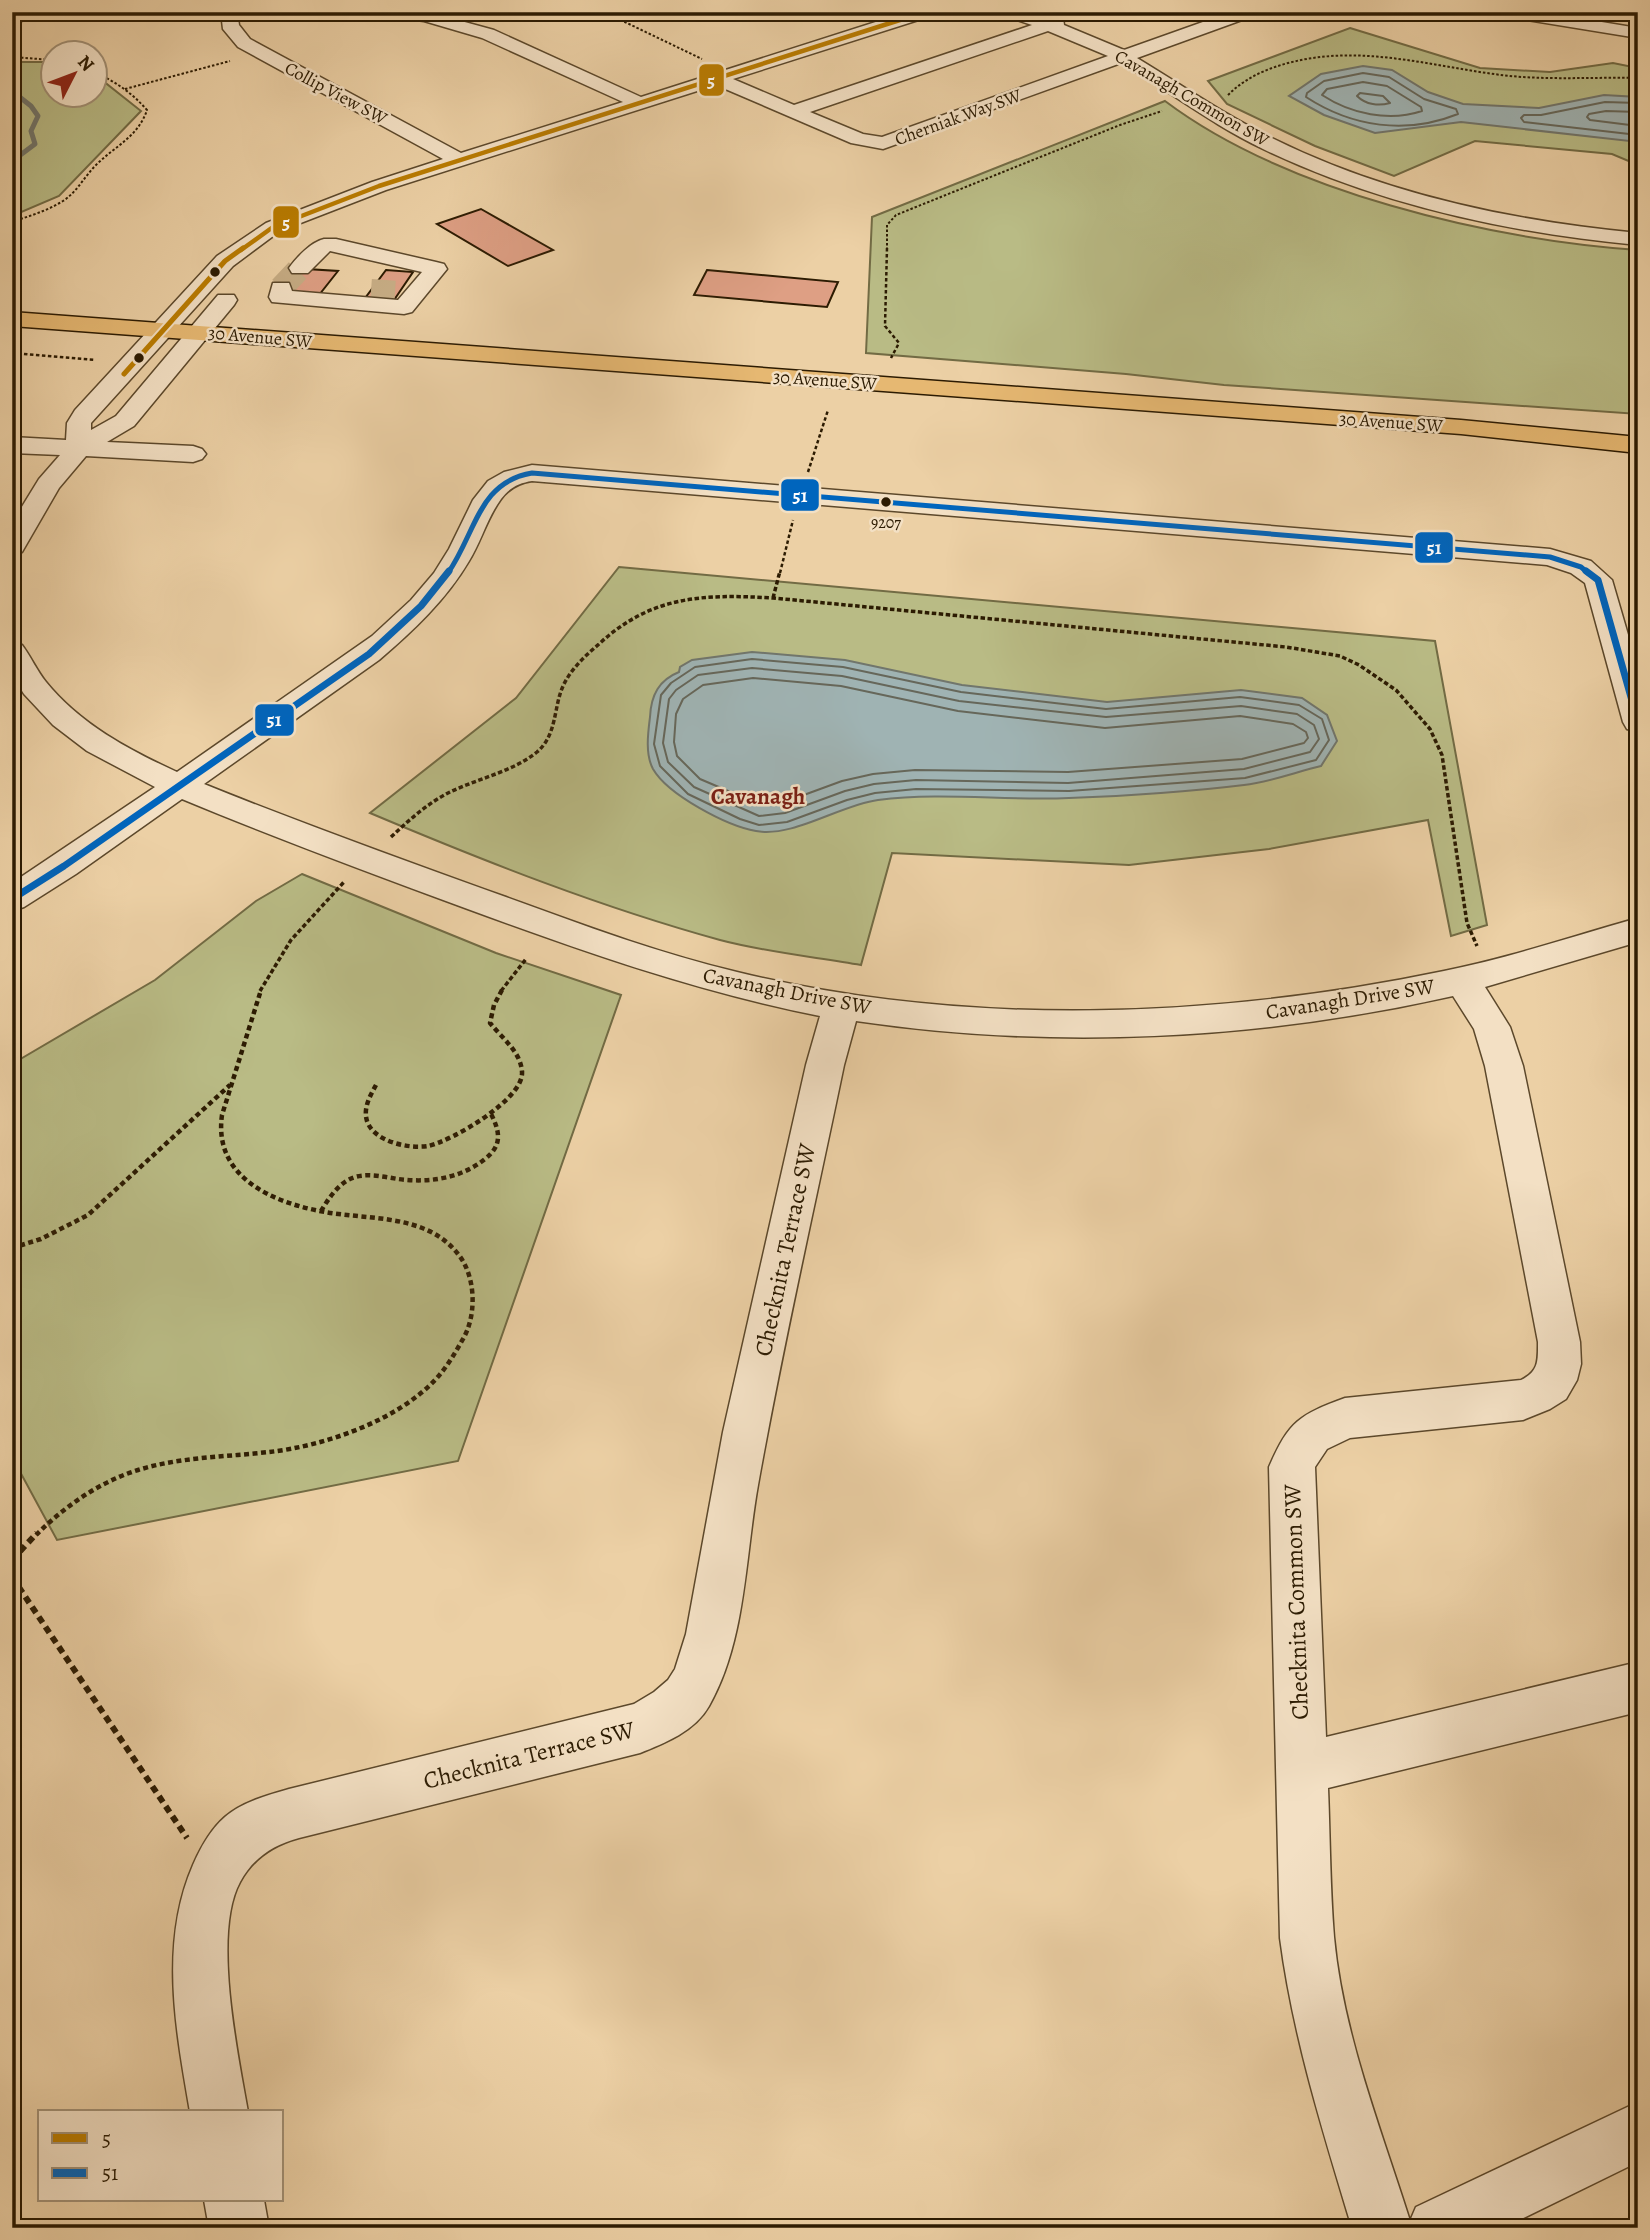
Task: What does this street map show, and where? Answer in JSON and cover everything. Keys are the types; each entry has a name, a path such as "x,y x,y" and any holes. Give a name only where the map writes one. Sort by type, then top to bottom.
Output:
{"main road":[{"name":"30 Avenue SW","path":"12,311 167,326"},
{"name":"30 Avenue SW","path":"12,319 200,328 1638,431"},
{"name":"30 Avenue SW","path":"200,328 1461,427 1638,445"}],"street":[{"path":"88,13 94,12"},
{"name":"Collip View SW","path":"229,12 227,19 236,36 261,53 460,160"},
{"path":"391,12 450,22 492,35 640,103"},
{"path":"79,448 79,423 84,415 239,249 273,228 369,190 640,103 712,70 895,15 925,12"},
{"name":"Cavanagh Common SW","path":"1011,12 1123,58 1237,128 1312,163 1440,206 1539,215 1638,239"},
{"name":"Cherniak Way SW","path":"712,70 858,139 883,143 1247,12"},
{"path":"1509,12 1638,33"},
{"path":"794,111 1074,16"},
{"path":"1508,33 1527,16"},
{"path":"259,264 312,214"},
{"path":"281,288 279,298 371,282 422,280 404,307 371,282 303,264"},
{"path":"12,546 48,485 79,448 125,421 200,328 243,281"},
{"path":"12,445 193,454"},
{"path":"12,899 345,671 401,626 427,600 454,564 494,489 509,478 531,473 1550,557 1581,567 1598,580 1638,722"},
{"name":"Cavanagh Drive SW","path":"12,651 22,671 45,703 74,730 112,753 181,785 366,859 626,953 743,986 842,1004 990,1022 1131,1025 1212,1020 1289,1011 1470,964 1638,930"},
{"name":"Checknita Common SW","path":"1382,2228 1330,2058 1311,1975 1307,1938 1301,1769 1293,1467 1299,1450 1311,1435 1345,1418 1524,1400 1538,1395 1556,1382 1561,1363 1559,1342 1499,1043 1470,964"},
{"name":"Checknita Terrace SW","path":"219,2110 200,1992 200,1952 214,1878 225,1853 245,1834 269,1821 640,1728 669,1714 686,1697 695,1683 710,1630 734,1487 825,1065 842,1004"},
{"path":"1301,1769 1638,1687"},
{"path":"1437,2228 1638,2131"},
{"path":"234,2202 239,2228"}],"path":[{"path":"12,26 41,12"},
{"path":"604,12 659,36 712,70"},
{"path":"125,89 261,53"},
{"path":"1221,99 1238,83 1269,69 1309,57 1348,53 1390,55 1480,72 1544,79 1638,78"},
{"path":"12,57 38,59"},
{"path":"12,222 62,201 77,189 98,164 133,135 145,120 147,110 125,89 108,80"},
{"path":"891,358 899,343 885,326 886,247 887,225 896,215 1120,125 1172,109"},
{"path":"12,353 103,361"},
{"path":"807,473 828,410"},
{"path":"773,598 793,519"},
{"path":"383,844 423,809 450,792 515,766 541,749 556,722 560,695 570,673 607,634 630,617 670,600 696,596 773,598 1286,647 1340,656 1359,665 1395,690 1420,715 1439,743 1467,923 1470,964"},
{"path":"12,1560 31,1539 74,1503 110,1481 153,1465 287,1450 341,1438 392,1412 436,1380 467,1335 474,1293 465,1261 448,1242 424,1228 392,1219 321,1210 267,1193 239,1175 225,1156 220,1134 230,1084 266,978 314,911 347,878"},
{"path":"376,1085 365,1108 366,1118 376,1135 420,1147 449,1140 514,1092 522,1078 518,1059 489,1023 494,1002 526,959"},
{"path":"12,1248 41,1239 88,1215 230,1084"},
{"path":"321,1210 341,1184 355,1177 369,1175 427,1181 463,1172 482,1162 493,1153 500,1141 500,1130 490,1112"},
{"path":"12,1577 214,1878"}],"green space":[{"path":"1350,28 1480,68 1550,72 1613,63 1638,68 1638,165 1612,154 1475,141 1394,176 1315,146 1227,104 1208,81"},
{"path":"12,62 38,62 38,108 108,108 108,85 141,111 59,196 12,216"},
{"path":"1165,101 1214,133 1269,161 1391,206 1518,235 1638,250 1638,414 1224,385 1126,374 866,353 872,217"},
{"path":"619,567 1435,641 1487,925 1451,936 1428,820 1269,849 1129,865 892,853 861,965 755,948 675,927 543,882 370,813 516,698"},
{"path":"302,874 496,953 621,995 458,1461 57,1540 12,1457 12,1064 155,980 256,901"}],"water":[{"path":"1363,66 1392,70 1428,92 1463,104 1539,108 1604,95 1638,97 1638,142 1461,122 1375,133 1324,115 1289,96 1321,74"},
{"path":"752,652 845,660 962,685 1107,702 1241,690 1302,698 1327,715 1337,741 1321,766 1254,784 1179,792 1045,799 926,797 878,800 801,826 770,832 756,831 715,816 671,789 653,769 648,743 654,695 666,679 692,660"}],"building":[{"path":"481,209 553,250 508,266 437,224"},
{"path":"290,268 338,271 319,295 290,293 293,289 273,288"},
{"path":"386,270 413,272 392,303 363,301"},
{"path":"707,270 838,282 827,307 694,295"}],"waterway":[{"path":"12,91 31,106 38,116 31,131 35,144 19,156 12,157"}],"tunnel":[{"path":"281,288 300,268"},
{"path":"371,291 399,293"}],"transit line":[{"name":"5","path":"124,374 225,261 273,227 379,186 925,12"},
{"name":"51","path":"12,899 64,866 369,654 408,618 444,579 463,549 491,493 509,479 532,473 1550,557 1581,567 1598,580 1638,722"}],"place":[{"name":"9207","path":"886,502"}],"district":[{"name":"Cavanagh","path":"758,796"}]}
